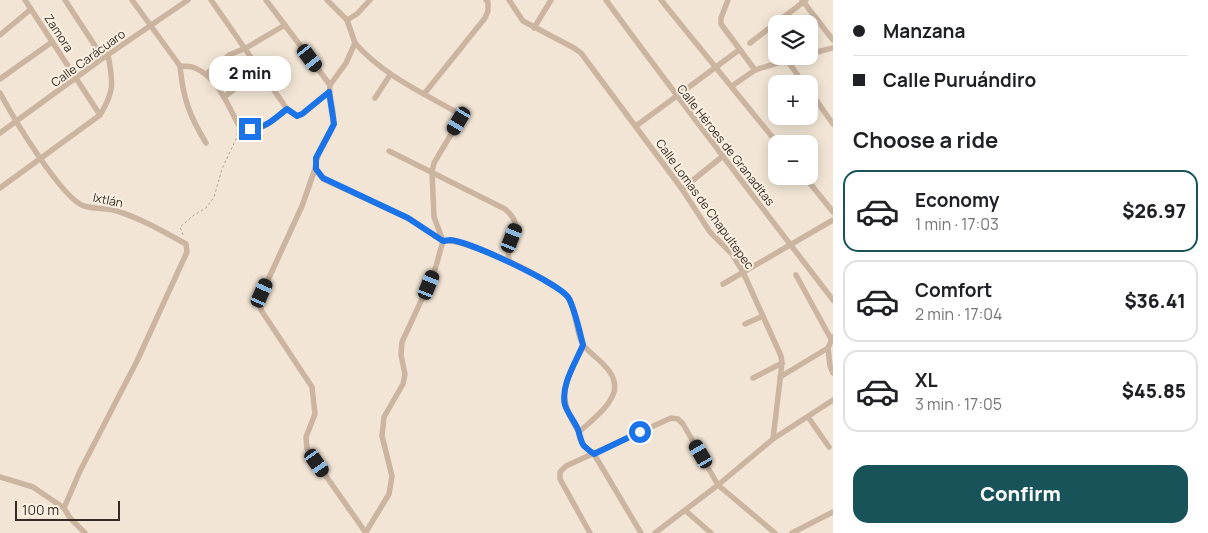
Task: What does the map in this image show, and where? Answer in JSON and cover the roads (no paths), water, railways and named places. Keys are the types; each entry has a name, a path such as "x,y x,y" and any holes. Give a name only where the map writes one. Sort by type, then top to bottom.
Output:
{"street":[{"name":"Zamora","path":"26,0 100,115"},
{"path":"0,188 100,115 110,98 112,85 106,56 65,0"},
{"path":"132,0 180,66 182,87 191,118 206,143"},
{"name":"Calle Carácuaro","path":"0,133 106,56 188,0"},
{"path":"211,0 261,69 287,109 297,116 302,114 329,92"},
{"path":"266,0 286,24 330,85"},
{"path":"327,0 347,20 354,43 368,58 390,75 458,113 460,116 459,121 434,162 432,172 434,217 443,241 434,273 402,342 405,374 403,384 384,417 382,436 392,476 389,494 366,532 307,449 306,437 315,414 312,387 261,310 262,293 302,206 316,169 316,158 334,124 329,92 330,85 346,63 354,43"},
{"path":"347,20 357,14 370,0"},
{"name":"Calle Lomas de Chapultepec","path":"509,0 524,22 581,53 682,189 710,232 732,254 743,272 781,356 782,363 773,439"},
{"path":"534,28 551,0"},
{"name":"Calle Héroes de Granaditas","path":"606,0 676,96 833,300"},
{"path":"661,0 771,135"},
{"path":"728,0 720,18 721,24 755,70"},
{"path":"424,94 485,18 489,1"},
{"path":"750,43 804,1 833,40"},
{"path":"0,35 31,9"},
{"path":"206,74 229,55 246,48 286,24"},
{"path":"0,79 52,42"},
{"path":"818,52 833,48"},
{"path":"636,126 739,50"},
{"path":"732,86 755,70 771,65"},
{"path":"180,66 194,66 206,74 224,97 238,124 250,129 258,129 265,126 287,109"},
{"path":"224,97 261,69"},
{"path":"376,98 390,75"},
{"name":"Ixtlán","path":"0,93 16,122 41,159 72,198 83,206 115,210 140,219 186,244 187,252 141,353 80,471 64,508"},
{"path":"818,103 833,124"},
{"path":"389,152 505,209 514,217 516,227 508,249 509,262"},
{"path":"682,189 724,156"},
{"path":"316,169 323,178 408,218 443,241 451,240 485,251 546,281 568,297 583,345 606,365 614,383 614,391 609,402 580,432 579,439 594,454 641,533"},
{"path":"811,185 833,212"},
{"path":"723,284 833,220"},
{"path":"796,275 832,338 828,348 830,366 833,373"},
{"path":"746,324 763,316"},
{"path":"580,432 571,419 564,403 566,382 583,345"},
{"path":"780,377 828,348"},
{"path":"753,378 782,363"},
{"path":"655,533 686,511 773,439 833,400"},
{"path":"590,533 560,479 560,472 566,466 671,418 678,419 683,424 718,485 776,533"},
{"path":"808,418 828,447"},
{"path":"0,476 33,487 64,508 70,518 85,533"},
{"path":"686,511 711,533"},
{"path":"792,533 833,512"}]}
